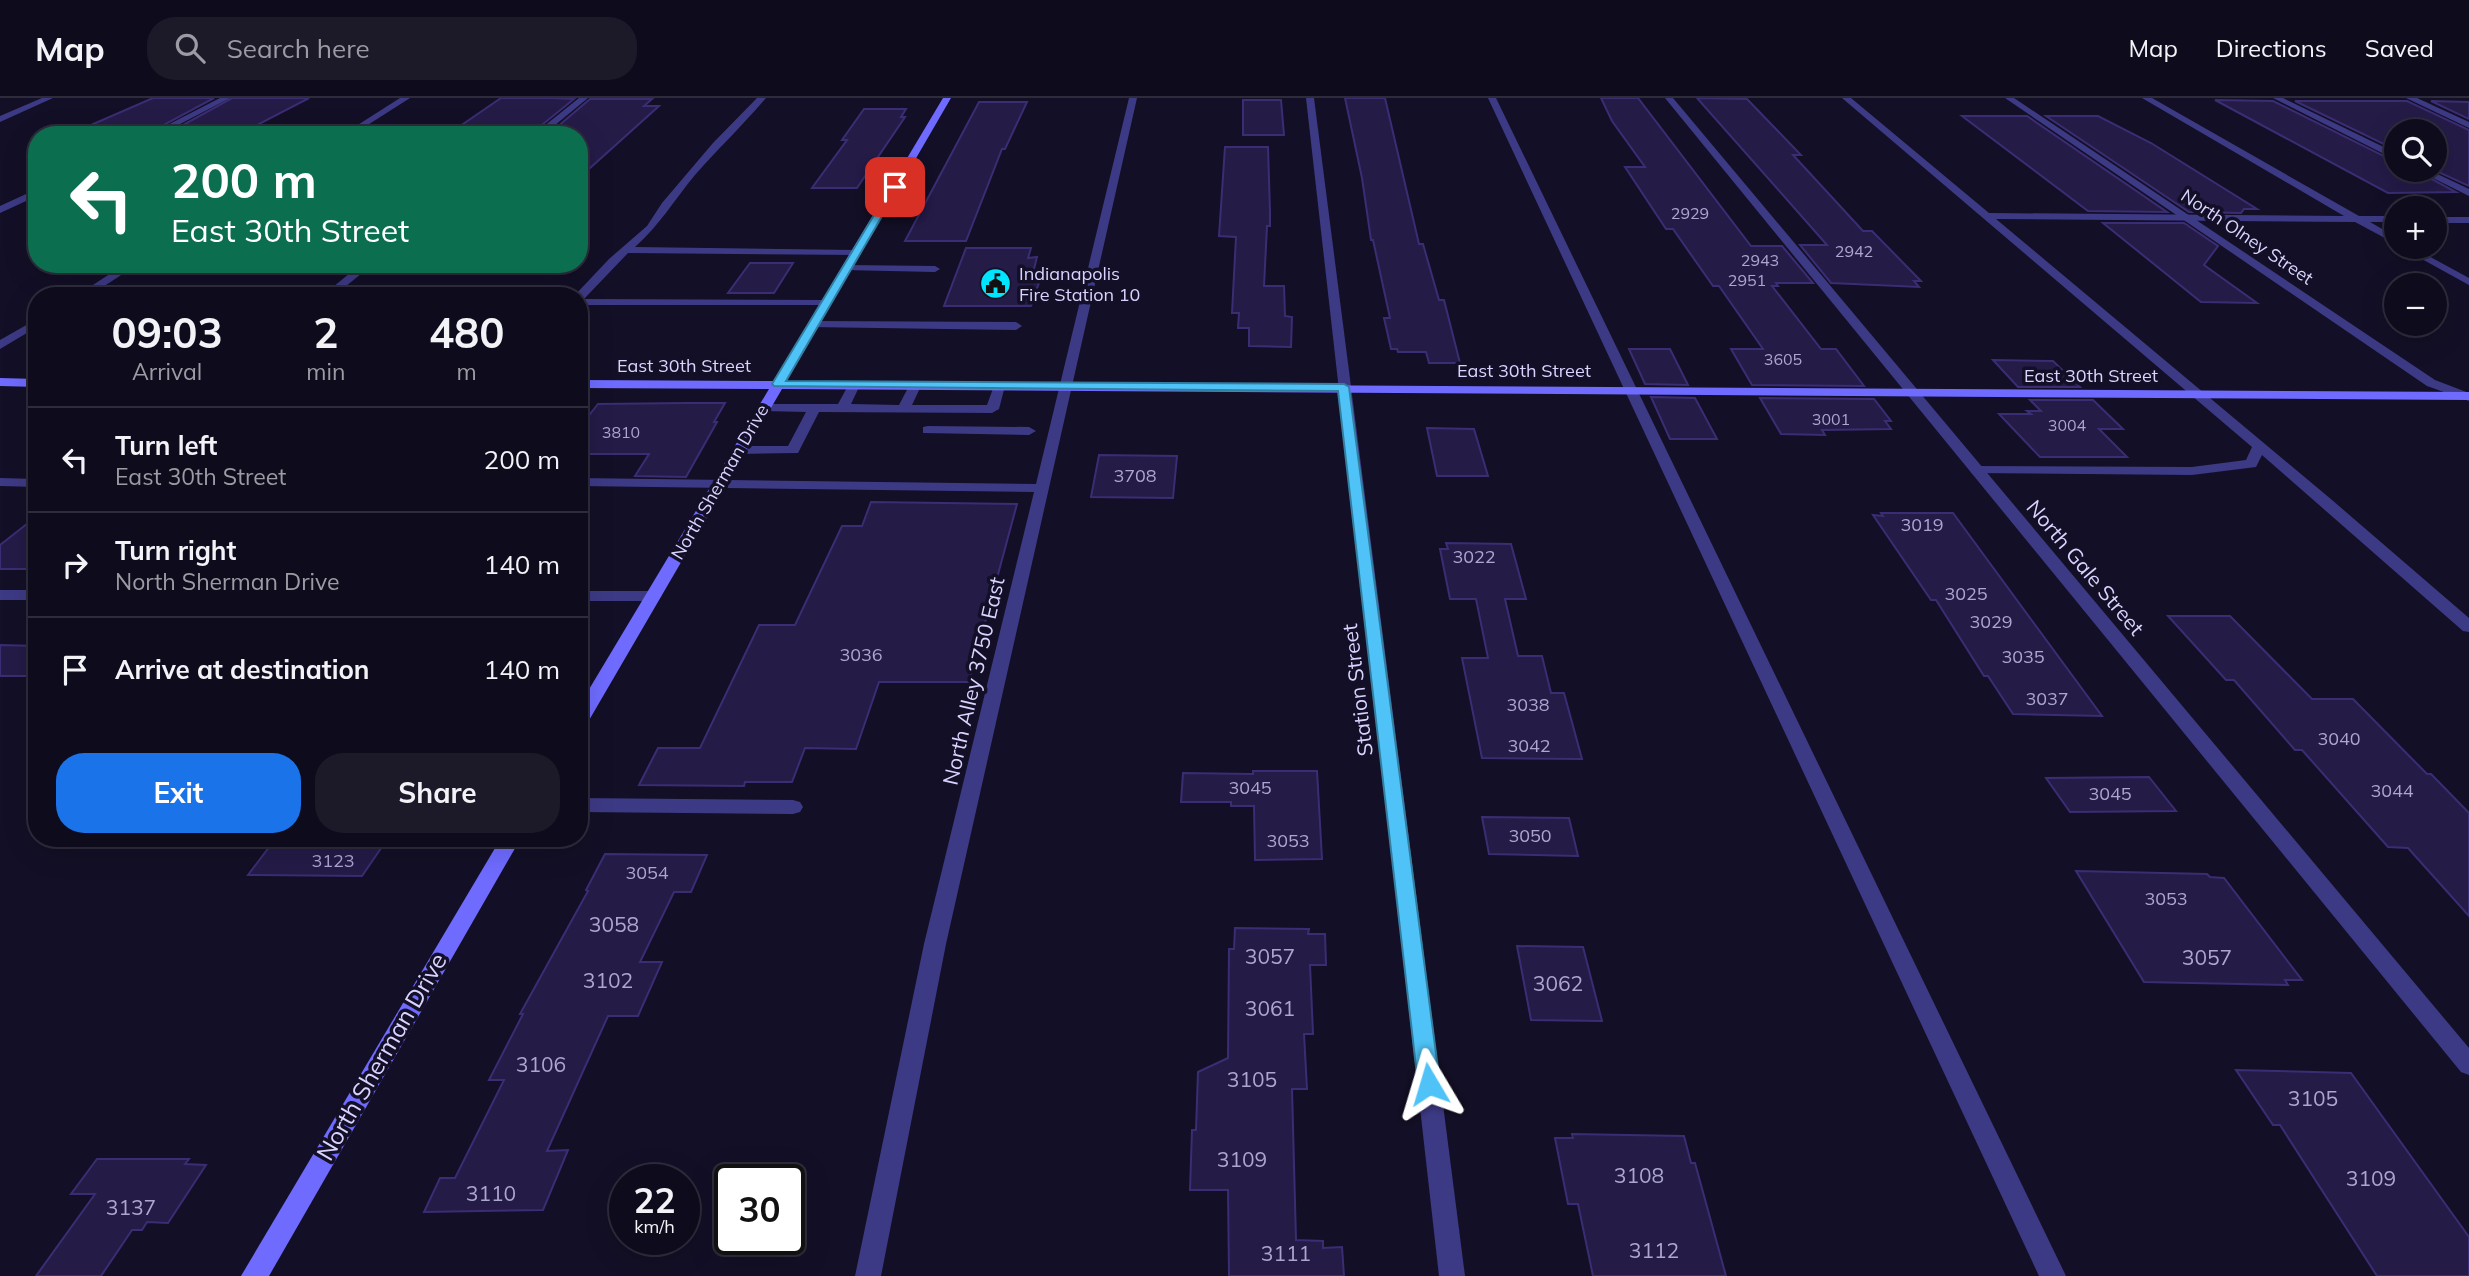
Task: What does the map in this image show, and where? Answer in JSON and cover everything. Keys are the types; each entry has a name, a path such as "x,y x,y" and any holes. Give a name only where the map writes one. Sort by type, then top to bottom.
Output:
{"main road":[{"name":"North Sherman Drive","path":"588,707 947,98"},
{"path":"0,383 28,383"},
{"name":"East 30th Street","path":"588,384 2468,396"},
{"name":"North Sherman Drive","path":"254,1276 506,847"}],"street":[{"path":"0,119 49,98"},
{"path":"170,126 226,98"},
{"path":"361,126 407,98"},
{"path":"548,126 584,98"},
{"path":"588,288 651,228 665,205 716,145 762,98"},
{"name":"North Alley 3750 East","path":"868,1276 935,944 1133,98"},
{"name":"Station Street","path":"1310,98 1452,1276"},
{"path":"1492,98 1628,390 2053,1276"},
{"name":"North Gale Street","path":"1669,98 2469,1065"},
{"path":"1846,98 2469,627"},
{"name":"North Olney Street","path":"2009,98 2431,383 2468,396"},
{"path":"2146,98 2384,234"},
{"path":"2277,98 2384,151"},
{"path":"2410,98 2469,125"},
{"path":"2447,182 2469,193"},
{"path":"0,211 28,197"},
{"path":"1986,216 2384,219"},
{"path":"2447,220 2469,220"},
{"path":"626,250 856,253"},
{"path":"2427,259 2469,282"},
{"path":"847,268 935,269"},
{"path":"96,287 118,273"},
{"path":"339,287 356,273"},
{"path":"588,302 826,303"},
{"path":"813,326 1016,326"},
{"path":"0,345 28,328"},
{"path":"842,409 854,385"},
{"path":"904,409 915,386"},
{"path":"985,430 999,386"},
{"path":"764,407 992,409"},
{"path":"740,450 793,450 814,408"},
{"path":"928,430 1029,431"},
{"path":"1976,470 2202,470 2251,464 2259,446"},
{"path":"0,482 28,483"},
{"path":"588,482 1043,488"},
{"path":"0,595 28,595"},
{"path":"588,596 654,596"},
{"path":"588,805 793,807"}],"building":[{"path":"153,98 214,98 162,126 89,126"},
{"path":"232,98 309,98 255,126 181,126"},
{"path":"501,98 574,99 541,126 460,126"},
{"path":"1345,98 1385,98 1419,244 1423,244 1439,300 1444,300 1460,363 1429,363 1426,352 1398,352 1397,349 1391,349 1384,318 1390,318 1371,240 1362,178"},
{"path":"1601,98 1638,98 1751,246 1782,246 1813,283 1776,283 1778,286 1772,286 1821,349 1836,349 1864,386 1752,385 1731,349 1763,349 1719,286 1713,286 1673,229 1666,229 1625,167 1645,167 1612,121"},
{"path":"1697,98 1747,99 1801,155 1793,155 1863,231 1872,231 1921,281 1914,281 1919,287 1831,283 1800,245 1827,245"},
{"path":"590,99 652,99 644,106 659,106 588,170 588,126 558,126"},
{"path":"1243,100 1281,100 1284,135 1243,135"},
{"path":"2215,100 2273,101 2384,156 2384,182 2437,182 2456,192 2388,193"},
{"path":"2295,101 2407,101 2445,119 2384,119 2384,144"},
{"path":"2431,101 2469,102 2469,119"},
{"path":"979,102 1027,102 1005,149 1002,149 966,241 905,241"},
{"path":"864,109 906,109 901,117 905,117 857,188 812,188 847,140 842,140"},
{"path":"1962,116 2027,116 2167,212 2088,211"},
{"path":"2046,116 2098,116 2151,143 2257,209 2244,209 2241,213 2189,212"},
{"path":"2447,120 2469,130 2469,186 2447,176"},
{"path":"1225,147 1268,147 1270,226 1267,226 1264,286 1284,286 1285,316 1292,317 1291,347 1249,346 1249,328 1238,328 1239,313 1232,313 1236,237 1219,236"},
{"path":"2103,223 2184,223 2218,246 2204,265 2257,303 2201,302"},
{"name":"Indianapolis Fire Station 10","path":"966,248 1031,248 1028,258 1037,257 1032,277 1041,277 1031,306 944,306"},
{"path":"750,263 793,263 774,293 728,293"},
{"path":"1629,349 1670,349 1688,385 1645,384"},
{"path":"1993,360 2053,361 2080,387 2018,387"},
{"path":"1651,397 1695,398 1717,439 1670,439"},
{"path":"1760,398 1874,399 1891,421 1885,421 1891,429 1822,430 1825,435 1781,434"},
{"path":"2030,400 2093,400 2123,429 2099,429 2127,457 2040,457 1999,414 2031,414 2027,411 2041,411"},
{"path":"725,403 686,477 635,476 649,454 588,454 588,417 598,404"},
{"path":"1427,428 1474,429 1488,476 1437,476"},
{"path":"1099,455 1177,456 1173,498 1091,497"},
{"path":"871,502 1017,504 969,682 879,682 856,749 805,748 792,782 745,782 744,786 639,785 658,748 700,748 759,625 795,625 842,526 862,526"},
{"path":"1881,513 1953,513 2102,716 2013,714 1988,676 1984,676 1936,600 1931,600 1873,515 1883,516"},
{"path":"28,523 28,569 0,569 0,545"},
{"path":"1446,543 1511,544 1526,599 1505,599 1518,656 1542,656 1551,693 1564,693 1582,759 1482,758 1462,658 1488,658 1476,599 1450,599 1440,549 1448,549"},
{"path":"2168,616 2230,616 2312,699 2353,699 2427,774 2431,774 2469,813 2469,916 2408,848 2388,847 2302,750 2295,750 2234,680 2226,680"},
{"path":"0,645 28,646 28,676 0,676"},
{"path":"1253,771 1317,771 1322,859 1255,860 1254,806 1231,806 1231,802 1181,802 1183,773 1253,774"},
{"path":"2149,777 2176,811 2070,812 2046,778"},
{"path":"1482,817 1569,818 1578,856 1489,854"},
{"path":"269,847 382,847 362,876 248,875"},
{"path":"605,854 707,855 691,892 674,892 640,962 662,962 638,1016 608,1016 547,1151 568,1150 543,1210 424,1212 440,1178 455,1178 504,1080 489,1080 523,1014 520,1014 588,891 586,890"},
{"path":"2076,871 2207,874 2210,877 2224,878 2302,980 2285,980 2288,985 2144,982"},
{"path":"1235,928 1309,929 1308,934 1325,934 1326,965 1310,965 1313,1034 1304,1034 1307,1089 1292,1089 1296,1240 1323,1241 1323,1248 1342,1247 1344,1276 1229,1276 1228,1190 1190,1190 1198,1072 1228,1058 1229,949 1234,949"},
{"path":"1517,946 1583,947 1602,1021 1531,1020"},
{"path":"2236,1070 2351,1073 2469,1237 2469,1276 2377,1276 2280,1125 2273,1125"},
{"path":"1572,1134 1684,1136 1691,1163 1695,1163 1726,1276 1593,1276 1578,1204 1568,1204 1555,1138 1573,1138"},
{"path":"97,1159 189,1159 185,1164 206,1165 168,1223 147,1222 142,1230 132,1230 101,1276 36,1276 95,1194 71,1194"}],"place":[{"name":"Indianapolis Fire Station 10","path":"996,284"}],"route":[{"path":"895,187 778,384 1344,387 1429,1084"}]}
